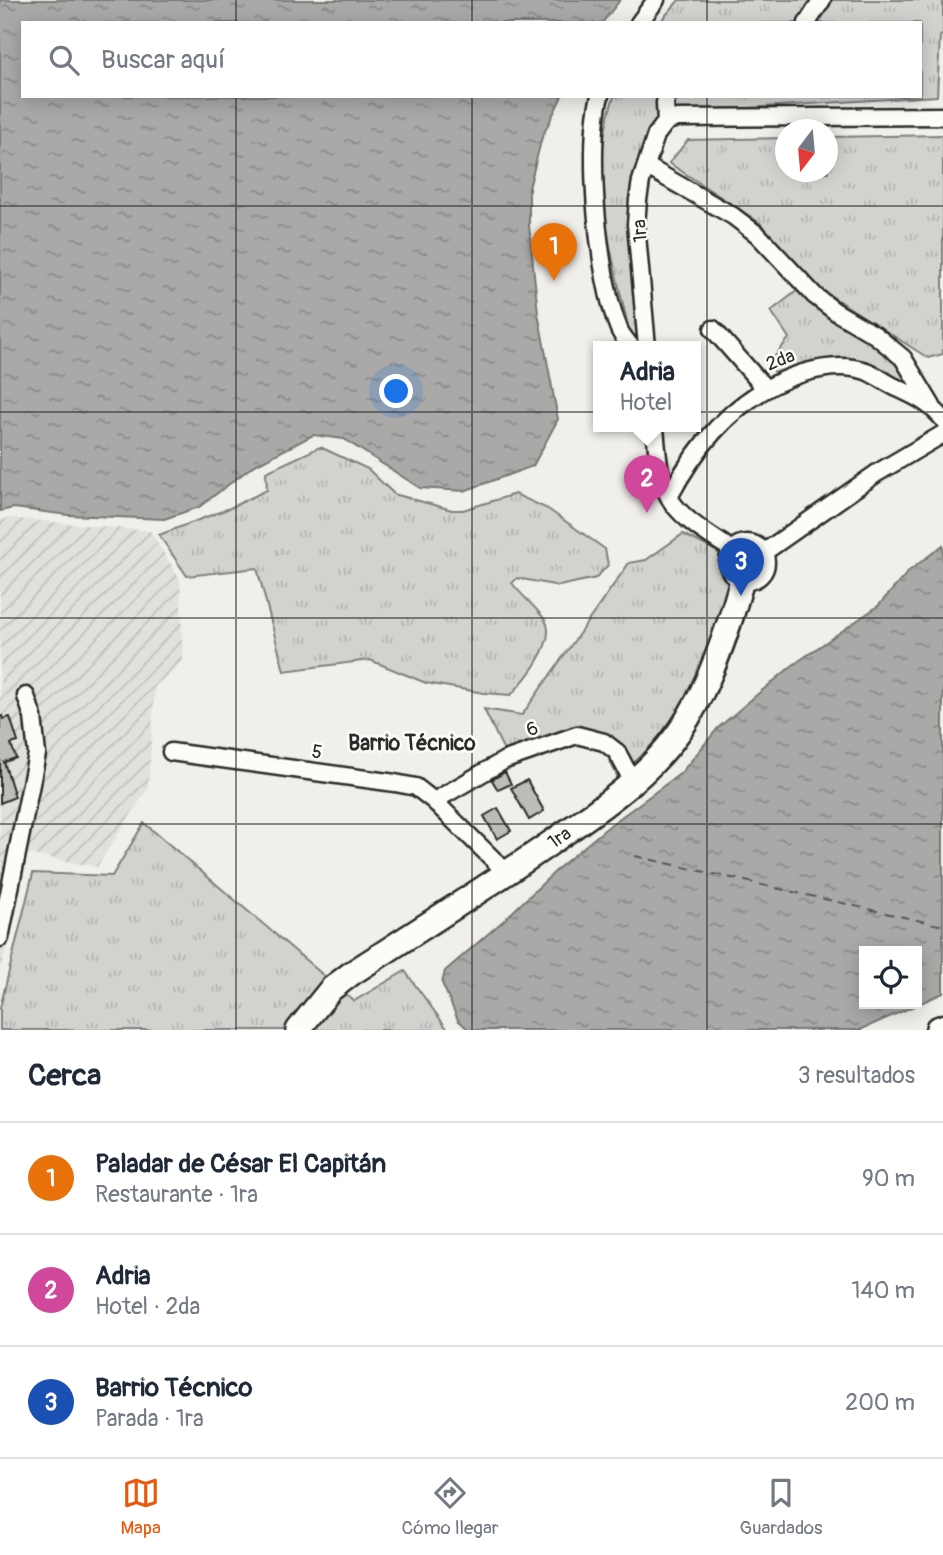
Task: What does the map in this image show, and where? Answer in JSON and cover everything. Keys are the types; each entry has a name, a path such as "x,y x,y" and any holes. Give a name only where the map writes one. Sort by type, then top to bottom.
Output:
{"street":[{"path":"640,21 656,0"},
{"path":"808,21 822,0"},
{"path":"600,98 593,134 598,226 612,305 619,331 626,341"},
{"path":"666,98 666,122 677,118 943,116"},
{"name":"1ra","path":"646,341 636,224 641,181 656,135 666,122"},
{"path":"646,166 733,216 758,235 816,296 836,312 875,335 903,358 938,412"},
{"path":"713,329 765,388"},
{"name":"2da","path":"669,497 687,465 709,437 736,410 765,388 787,378 816,369 838,367 866,371 938,412"},
{"path":"655,432 657,458 669,497 682,513 732,550"},
{"path":"763,553 877,474 943,434"},
{"path":"745,543 752,544 763,553 765,560 761,574 756,579 741,580 735,577 728,564 732,550 745,543"},
{"name":"1ra","path":"299,1030 331,989 600,808 633,782 661,754 689,717 729,627 741,580"},
{"path":"0,937 37,754 33,717 26,696"},
{"name":"6","path":"434,801 505,760 577,735 604,742 617,752 633,782"},
{"name":"5","path":"171,752 396,783 415,788 434,801 507,873"},
{"path":"934,1030 935,1026 943,1023"}],"shaded area":[{"path":"9,518 150,531 180,579 183,661 155,687 148,788 97,867 28,854 0,971 0,520"}],"green space":[{"path":"679,0 943,0 943,35 940,36 937,96 922,97 922,21 661,21"},
{"path":"613,98 906,98 685,112 655,123 637,172 641,337 635,341 630,335 605,216 602,156"},
{"path":"943,135 943,354 928,358 805,279 760,223 669,163 688,140 775,138 775,182 838,182 838,137"},
{"path":"798,290 883,350 908,374 907,381 903,385 873,366 849,359 806,362 776,373 768,365 789,338 771,311"},
{"path":"320,447 368,469 394,494 452,510 463,510 515,494 548,509 605,549 608,565 596,578 559,586 517,578 512,583 545,620 548,629 544,649 538,660 511,695 426,683 370,660 284,671 257,568 187,576 159,535 230,508 267,490 266,472"},
{"path":"683,534 720,553 720,569 730,586 705,661 672,726 620,782 605,751 577,728 507,757 484,709 522,715 629,563 646,560"},
{"path":"144,823 354,1001 405,971 448,1030 0,1030 0,1008 33,873 112,876"}],"water":[{"path":"0,0 620,0 604,21 21,21 21,98 561,98 542,137 529,188 529,225 538,313 558,419 533,466 464,491 420,488 344,439 313,435 253,466 199,507 164,519 68,515 14,508 0,511"},
{"path":"943,545 943,993 922,1002 922,946 859,946 859,1009 907,1009 860,1030 469,1030 458,1020 442,983 445,971 561,866 609,826 681,773 718,728 753,698 793,665 878,606 909,571"}],"building":[{"path":"0,717 3,719 10,717 18,742 11,744 16,758 4,762 15,797 0,803"},
{"path":"505,772 511,784 498,790 492,780"},
{"path":"527,780 544,811 529,820 511,788"},
{"path":"498,808 511,831 497,839 484,816"}],"ferry route":[{"path":"635,856 943,926"}],"place":[{"name":"Paladar de César El Capitán","path":"554,281"},
{"name":"Adria","path":"647,513"},
{"name":"Barrio Técnico","path":"741,596"}],"district":[{"name":"Barrio Técnico","path":"412,743"}]}
